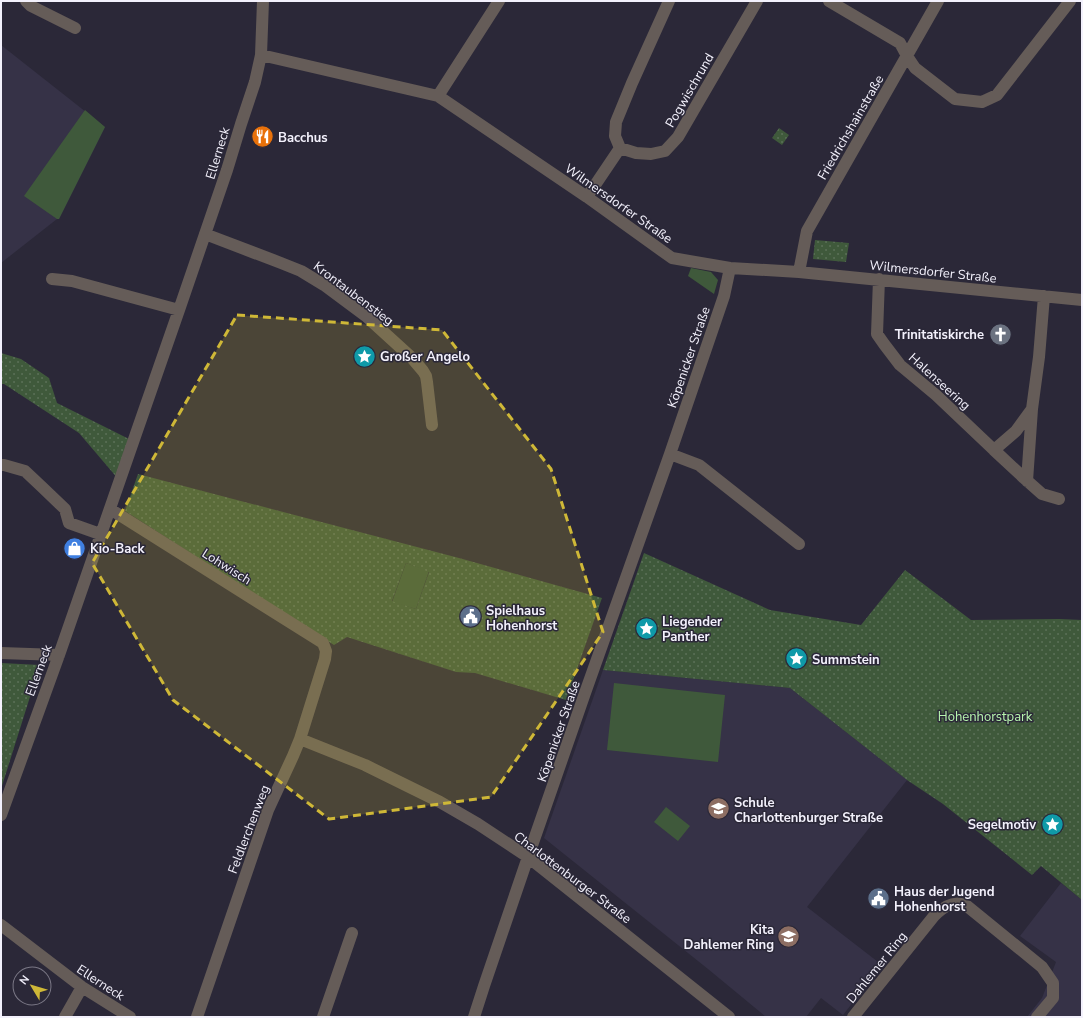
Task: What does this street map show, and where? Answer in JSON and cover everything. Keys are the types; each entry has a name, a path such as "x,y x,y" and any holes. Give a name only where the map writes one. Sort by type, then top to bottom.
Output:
{"street":[{"path":"26,1 31,6 75,28"},
{"name":"Ellerneck","path":"1,815 59,655 179,310 255,82 261,54 263,1"},
{"path":"438,96 500,1"},
{"path":"587,197 620,148 615,136 616,122 669,1"},
{"name":"Pogwischrund","path":"620,148 636,153 651,154 664,151 678,137 757,1"},
{"path":"829,1 900,43 915,68 955,99 982,102 997,96 1070,1"},
{"name":"Friedrichshainstraße","path":"799,272 807,231 938,1"},
{"name":"Wilmersdorfer Straße","path":"261,54 438,96 587,197 672,258 730,268 879,279 1082,300"},
{"name":"Krontaubenstieg","path":"205,234 301,271 324,285 367,317 412,358 423,371 428,382 432,425"},
{"name":"Köpenicker Straße","path":"474,1017 585,693 670,454 724,296 730,268"},
{"path":"52,279 72,281 179,310"},
{"name":"Halenseering","path":"879,279 877,334 900,365 936,395 1042,494 1059,499"},
{"path":"1027,481 1032,409 1039,357 1044,296"},
{"path":"994,450 1016,431 1032,409"},
{"path":"670,454 699,465 799,544"},
{"path":"1,465 25,471 65,509 69,523 100,534"},
{"name":"Lohwisch","path":"110,509 322,643 326,651"},
{"name":"Feldlerchenweg","path":"197,1017 268,810 300,739 325,659 326,651"},
{"path":"1,653 59,655"},
{"name":"Charlottenburger Straße","path":"300,739 365,764 440,802 478,824 528,857 729,1017"},
{"name":"Dahlemer Ring","path":"853,1017 937,913 946,906 960,903 967,906 1042,967 1053,983 1053,998 1038,1017"},
{"name":"Ellerneck","path":"1,925 82,987 130,1017"},
{"path":"323,1017 352,933"},
{"path":"65,1017 82,987"}],"highlighted area":[{"path":"237,315 442,330 551,469 603,632 491,797 329,819 173,700 92,563"}],"shaded area":[{"path":"1,45 105,127 59,219 57,219 1,263"},
{"name":"Schule Charlottenburger Straße","path":"603,670 790,688 907,780 807,907 882,965 843,1015 821,998 806,1017 766,1017 544,838"},
{"path":"1061,883 1082,900 1082,1017 1027,1017 1042,998 1056,962 1020,936"}],"green space":[{"path":"85,110 105,127 59,219 57,219 24,196"},
{"path":"779,128 789,135 782,145 772,138"},
{"path":"815,240 849,243 846,262 813,259"},
{"path":"691,268 711,272 718,280 714,294 688,276"},
{"path":"1,353 21,359 49,378 57,403 133,441 119,480 79,433 4,384 1,384"},
{"path":"138,474 459,558 602,598 566,700 475,673 456,672 347,637 334,645 125,511","holes":["406,563 429,572 416,609 392,601"]},
{"name":"Hohenhorstpark","path":"644,553 770,610 861,625 905,570 971,620 1082,620 1082,900 1041,866 1032,875 943,804 907,780 790,688 603,670"},
{"path":"406,563 429,571 416,609 392,602"},
{"path":"1,663 40,665 1,789"},
{"path":"614,683 725,695 718,762 607,750"},
{"path":"666,807 690,826 678,841 654,822"}],"place":[{"name":"Bacchus","path":"262,137"},
{"name":"Trinitatiskirche","path":"1000,334"},
{"name":"Großer Angelo","path":"365,356"},
{"name":"Kio-Back","path":"74,548"},
{"name":"Spielhaus Hohenhorst","path":"470,617"},
{"name":"Liegender Panther","path":"646,628"},
{"name":"Summstein","path":"797,659"},
{"name":"Schule Charlottenburger Straße","path":"719,809"},
{"name":"Segelmotiv","path":"1052,824"},
{"name":"Haus der Jugend Hohenhorst","path":"879,898"},
{"name":"Kita Dahlemer Ring","path":"789,936"}]}
